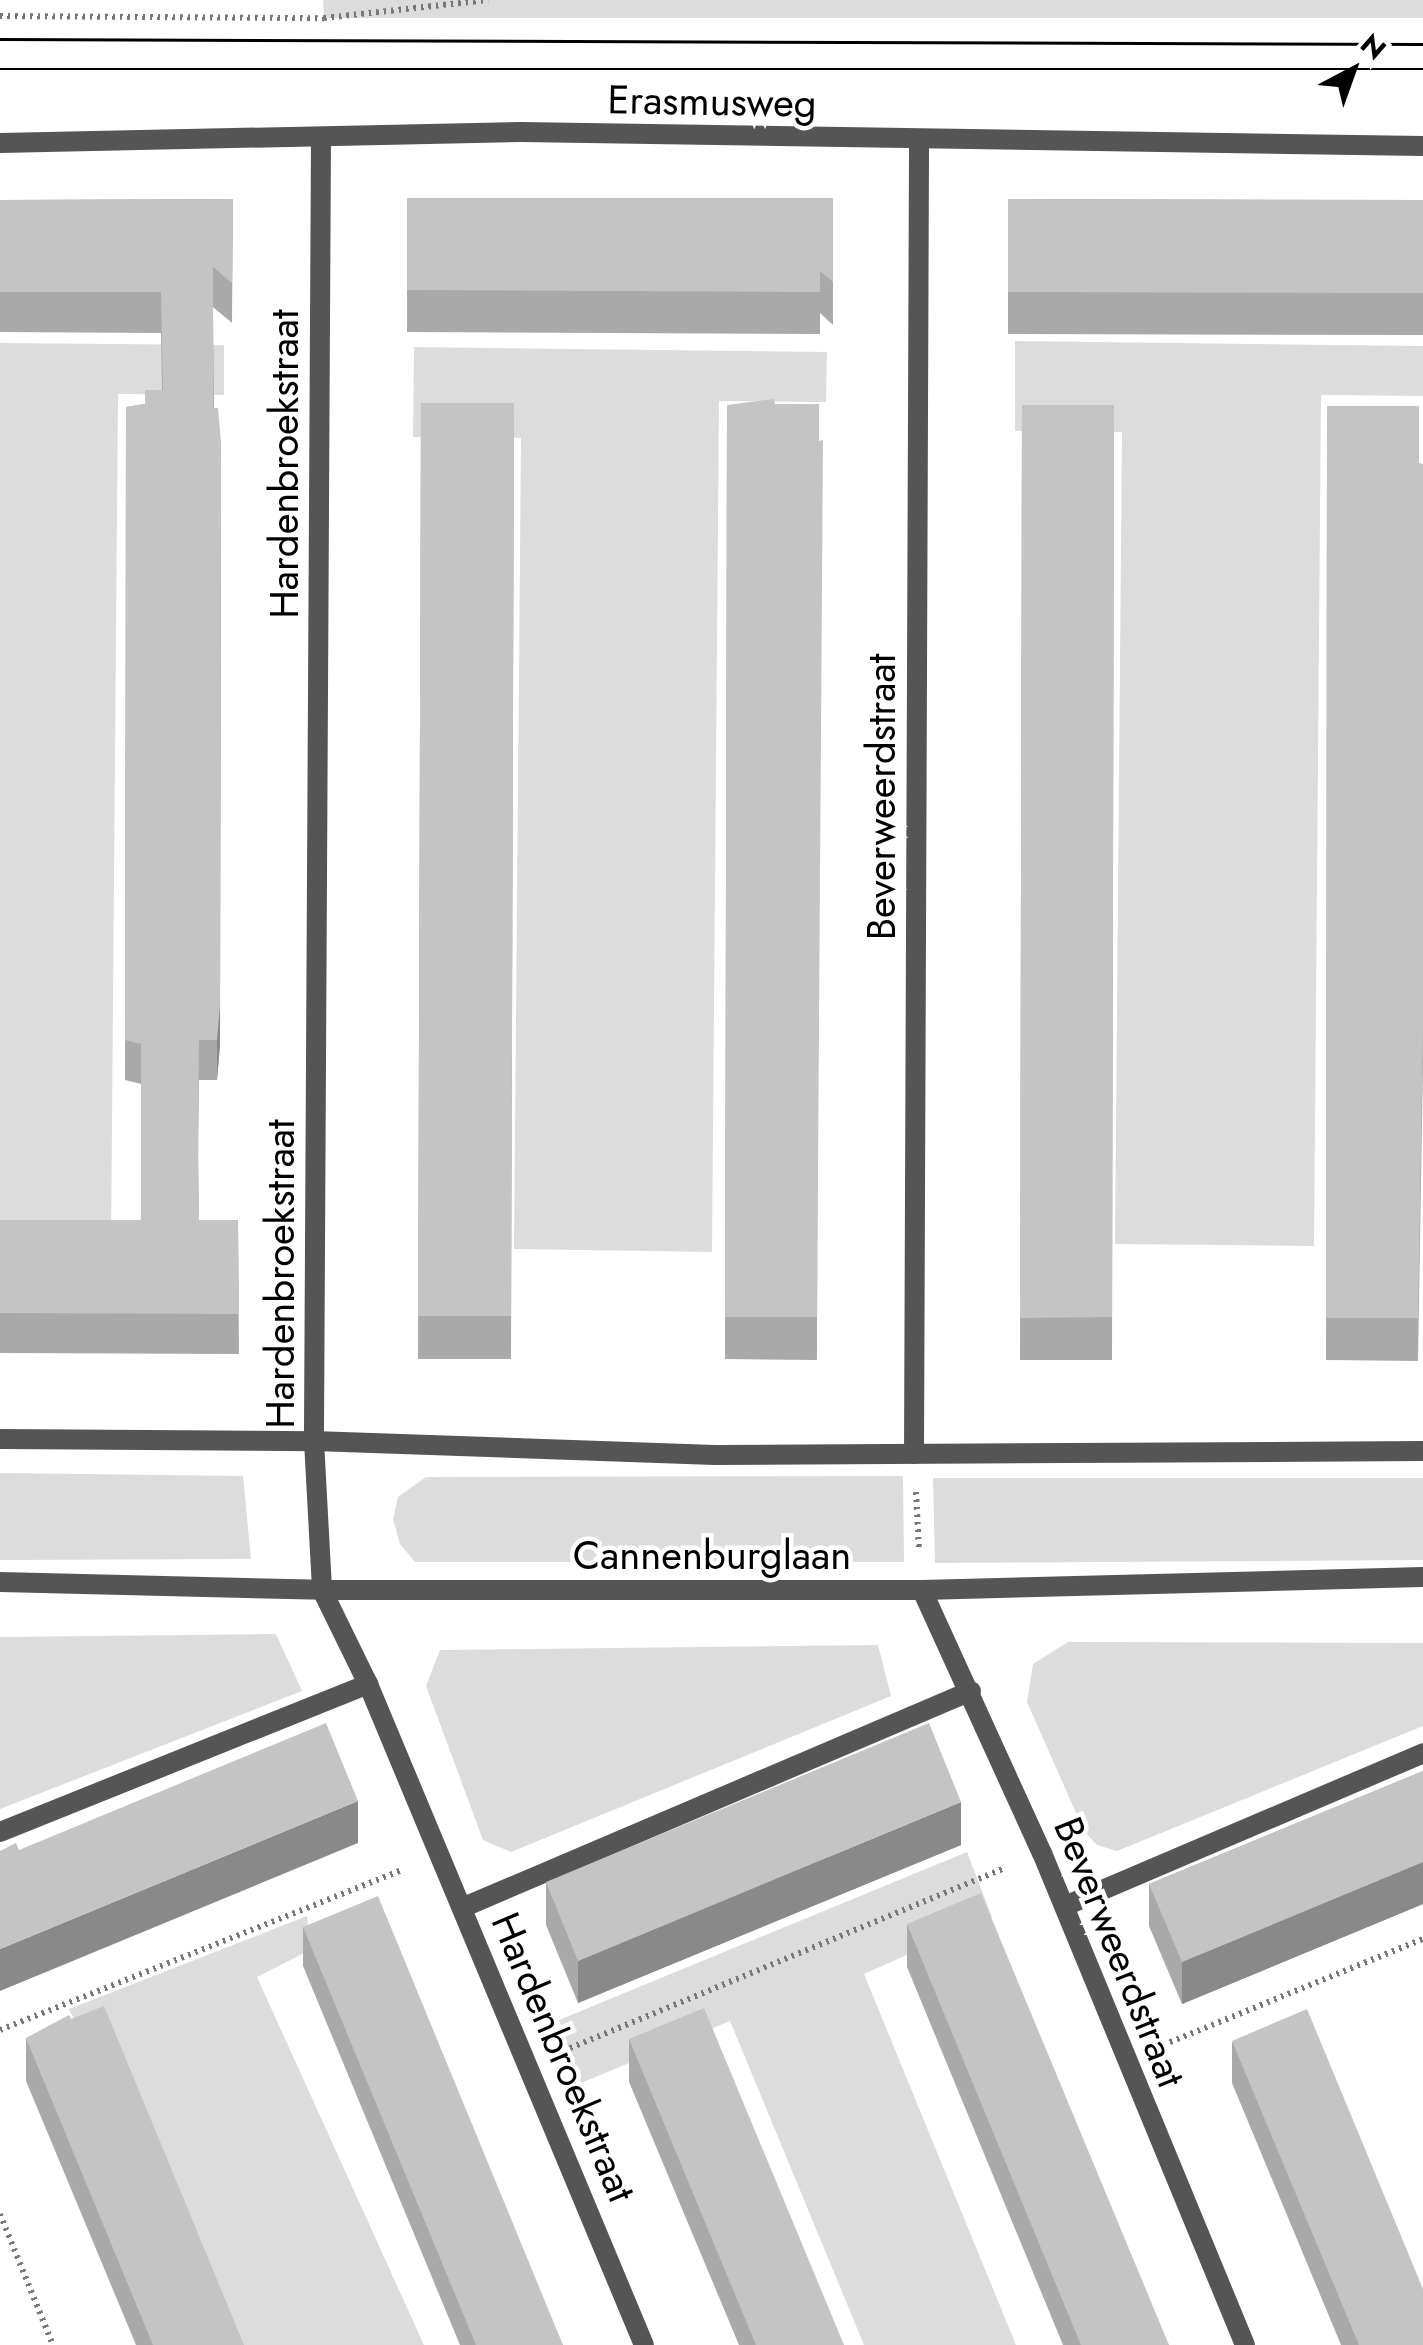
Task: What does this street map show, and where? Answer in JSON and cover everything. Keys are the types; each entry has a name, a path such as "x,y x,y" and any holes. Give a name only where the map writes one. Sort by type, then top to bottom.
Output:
{"street":[{"name":"Erasmusweg","path":"0,143 521,132 1423,146"},
{"name":"Hardenbroekstraat","path":"320,137 314,1442 322,1590 368,1684 464,1908 644,2345"},
{"name":"Beverweerdstraat","path":"914,1454 918,140"},
{"path":"0,1439 314,1442 715,1455 1423,1450"},
{"name":"Cannenburglaan","path":"0,1582 322,1590 922,1590 1423,1577"},
{"name":"Beverweerdstraat","path":"922,1590 971,1690 1065,1906 1245,2345"},
{"path":"0,1832 368,1684"},
{"path":"464,1908 971,1690"},
{"path":"1065,1906 1423,1753"}],"path":[{"path":"0,16 324,18 488,0"},
{"path":"914,1454 922,1590"},
{"path":"530,2065 1042,1853"},
{"path":"0,2030 441,1855"},
{"path":"1125,2060 1423,1939"},
{"path":"0,2214 54,2345"}],"shaded area":[{"path":"323,0 1423,0 1423,18 324,18"},
{"path":"1015,341 1423,346 1423,396 1321,395 1314,1246 1115,1244 1122,432 1015,431"},
{"path":"0,343 224,345 224,395 118,394 111,1245 0,1244"},
{"path":"414,347 827,352 826,402 719,401 712,1252 514,1249 521,438 413,437"},
{"path":"0,1473 243,1476 251,1559 0,1560"},
{"path":"903,1476 904,1562 415,1562 400,1544 393,1519 398,1497 426,1477"},
{"path":"933,1478 1423,1478 1423,1560 935,1563"},
{"path":"276,1634 302,1691 0,1809 0,1637"},
{"path":"1068,1642 1423,1643 1423,1726 1117,1851 1097,1845 1084,1831 1027,1702 1033,1664"},
{"path":"878,1645 891,1696 511,1852 483,1840 426,1686 440,1650"},
{"path":"967,1852 992,1917 864,1974 1016,2345 864,2345 730,2021 581,2083 559,2020"},
{"path":"307,1916 310,1950 257,1977 424,2345 232,2345 69,2009"}],"building":[{"path":"407,198 833,198 833,282 820,271 820,292 407,290"},
{"path":"233,199 232,283 213,267 213,408 218,408 221,442 220,1005 217,1040 199,1040 198,1139 199,1220 238,1220 239,1314 0,1313 0,1220 141,1220 141,1044 125,1040 126,407 145,404 145,390 163,390 161,292 0,292 0,200"},
{"path":"1008,199 1423,200 1423,293 1008,292"},
{"path":"774,399 775,404 819,404 819,441 823,440 817,1317 725,1317 727,405"},
{"path":"421,403 514,403 511,1316 418,1316"},
{"path":"1022,405 1114,405 1112,1317 1020,1318"},
{"path":"1327,406 1419,406 1419,463 1423,464 1423,1020 1418,1318 1326,1318"},
{"path":"326,1723 358,1801 0,1949 0,1851 16,1843 19,1850"},
{"path":"929,1723 961,1802 578,1961 546,1882"},
{"path":"1423,1771 1423,1862 1182,1962 1149,1884"},
{"path":"981,1893 1169,2345 1081,2345 907,1924"},
{"path":"378,1896 563,2345 476,2345 303,1927"},
{"path":"104,2006 244,2345 153,2345 26,2038 69,2015 71,2019"},
{"path":"704,2008 844,2345 756,2345 629,2039"},
{"path":"1307,2009 1423,2289 1423,2345 1359,2345 1232,2041"}],"tram line":[{"path":"0,39 1423,44"},
{"path":"0,69 1423,69"}]}
